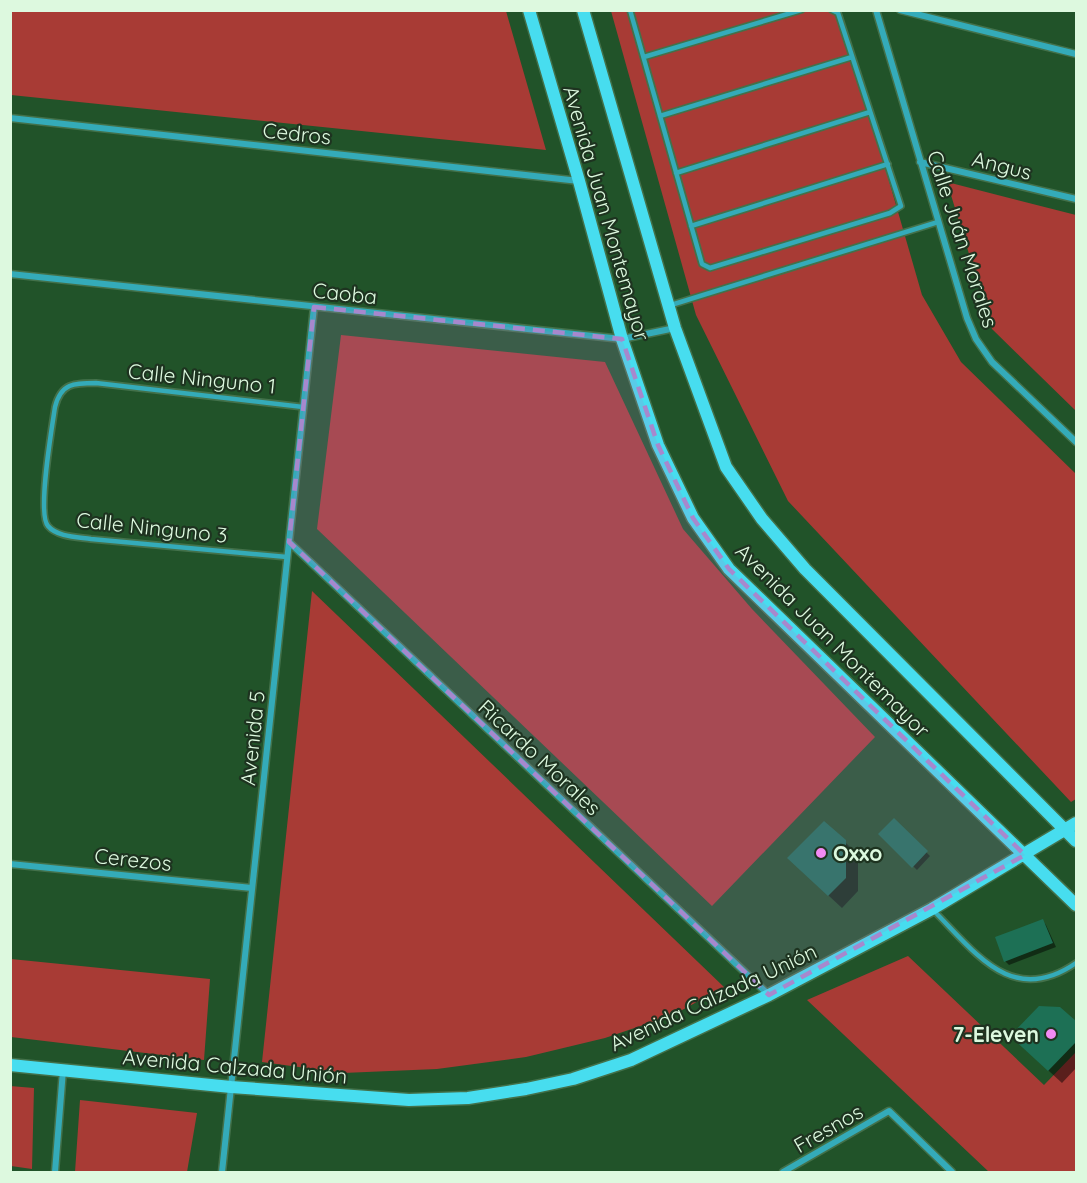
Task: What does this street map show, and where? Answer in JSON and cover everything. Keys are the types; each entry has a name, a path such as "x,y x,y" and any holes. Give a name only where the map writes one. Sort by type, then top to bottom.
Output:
{"street":[{"name":"Avenida Juan Montemayor","path":"529,10 622,339 658,445 693,518 729,569 1077,905"},
{"name":"Avenida Juan Montemayor","path":"583,10 675,328 726,467 762,519 805,569 1077,841"},
{"name":"Calle Juán Morales","path":"876,10 963,308 976,339 992,362 1077,442"},
{"path":"900,10 1077,54"},
{"name":"Cedros","path":"10,118 579,181"},
{"name":"Angus","path":"920,162 1077,199"},
{"name":"Caoba","path":"10,274 622,339 675,328"},
{"name":"Avenida 5","path":"222,1173 314,307"},
{"name":"Ricardo Morales","path":"289,542 769,995"},
{"name":"Avenida Calzada Unión","path":"10,1065 231,1087 409,1100 468,1098 573,1079 631,1060 769,995 932,909 1077,823"},
{"name":"Cerezos","path":"10,864 252,888"},
{"path":"55,1173 63,1070"},
{"name":"Fresnos","path":"783,1173 889,1111 952,1173"}],"lane":[{"path":"630,10 702,264 710,268 890,213 901,206 838,13 832,10"},
{"path":"644,57 801,10"},
{"path":"660,116 852,57"},
{"path":"676,173 870,112"},
{"path":"691,226 888,164"},
{"path":"668,305 938,222"},
{"name":"Calle Ninguno 1","path":"44,490 57,397 69,386 96,383 303,407"},
{"name":"Calle Ninguno 3","path":"44,490 44,516 47,525 64,535 287,557"},
{"path":"932,909 982,960 999,972 1018,979 1041,979 1065,971 1077,963"}],"highlighted area":[{"path":"314,307 622,339 658,445 693,518 729,569 1025,855 769,995 289,542"}],"shaded area":[{"path":"11,10 506,11 546,150 11,95"},
{"path":"611,11 840,11 922,295 961,362 1076,474 1076,799 1071,802 788,501 696,315"},
{"path":"947,182 1076,215 1076,411 992,329"},
{"path":"341,335 605,362 683,529 752,609 875,737 712,906 317,529"},
{"path":"312,591 724,987 673,1015 605,1038 526,1057 437,1069 343,1073 262,1062"},
{"path":"908,956 1044,1085 1076,1052 1076,1172 989,1172 807,1000"},
{"path":"11,959 210,979 204,1060 11,1037"},
{"path":"10,1086 34,1088 32,1169 11,1166"},
{"path":"80,1100 197,1113 187,1172 75,1172"}],"building":[{"path":"894,818 928,851 912,868 878,834"},
{"path":"824,821 846,840 846,878 828,896 787,858"},
{"name":"7-Eleven","path":"1043,919 1053,943 1004,962 995,937"},
{"path":"1039,1006 1060,1007 1076,1021 1076,1042 1048,1071 1010,1036"}],"place":[{"name":"Oxxo","path":"821,853"},
{"name":"7-Eleven","path":"1051,1034"}]}
